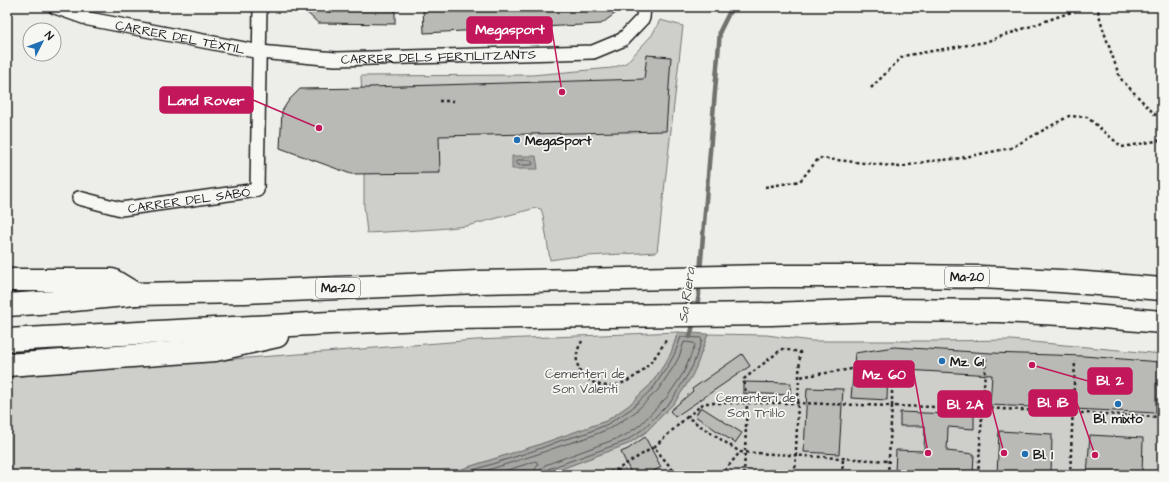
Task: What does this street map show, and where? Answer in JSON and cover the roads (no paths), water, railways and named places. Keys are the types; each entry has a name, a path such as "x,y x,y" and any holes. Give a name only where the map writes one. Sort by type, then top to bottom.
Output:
{"highway":[{"name":"Ma-20","path":"7,305 135,294 245,292 540,280 771,276 980,277 1060,281 1162,289"},
{"path":"7,280 112,280 135,294"},
{"path":"7,340 447,318 772,314 846,310 1000,311 1080,315 1162,322"},
{"path":"7,365 215,350 330,323"}],"street":[{"name":"CARRER DEL TÈXTIL","path":"55,7 89,19 260,52"},
{"path":"260,7 260,52"},
{"name":"CARRER DELS FERTILITZANTS","path":"260,52 336,59 593,52 622,40 643,18 644,7"},
{"name":"CARRER DEL SABÓ","path":"79,198 120,209 257,190 260,52"}],"water":[{"path":"512,156 536,156 538,169 512,169"},
{"path":"678,332 708,334 692,376 675,402 646,432 628,444 545,475 448,475 606,421 628,406 651,384 671,353"}],"waterway":[{"name":"Sa Riera","path":"700,272 720,31 732,7"},
{"name":"Sa Riera","path":"696,310 699,295 699,284"},
{"name":"Sa Riera","path":"690,337 694,321"}],"place":[{"name":"Megasport","path":"562,92"},
{"name":"Land Rover","path":"319,128"},
{"name":"MegaSport","path":"517,140"},
{"name":"Mz. 61","path":"942,361"},
{"name":"Bl. 2","path":"1032,365"},
{"name":"Bl. mixto","path":"1118,404"},
{"name":"Mz. 60","path":"928,453"},
{"name":"Bl. 2A","path":"1004,453"},
{"name":"Bl. 1","path":"1025,454"},
{"name":"Bl. 1B","path":"1095,455"}],"park label":[{"name":"Cementeri de Son Valentí","path":"585,380"},
{"name":"Cementeri de Son Tril·lo","path":"756,404"}]}
